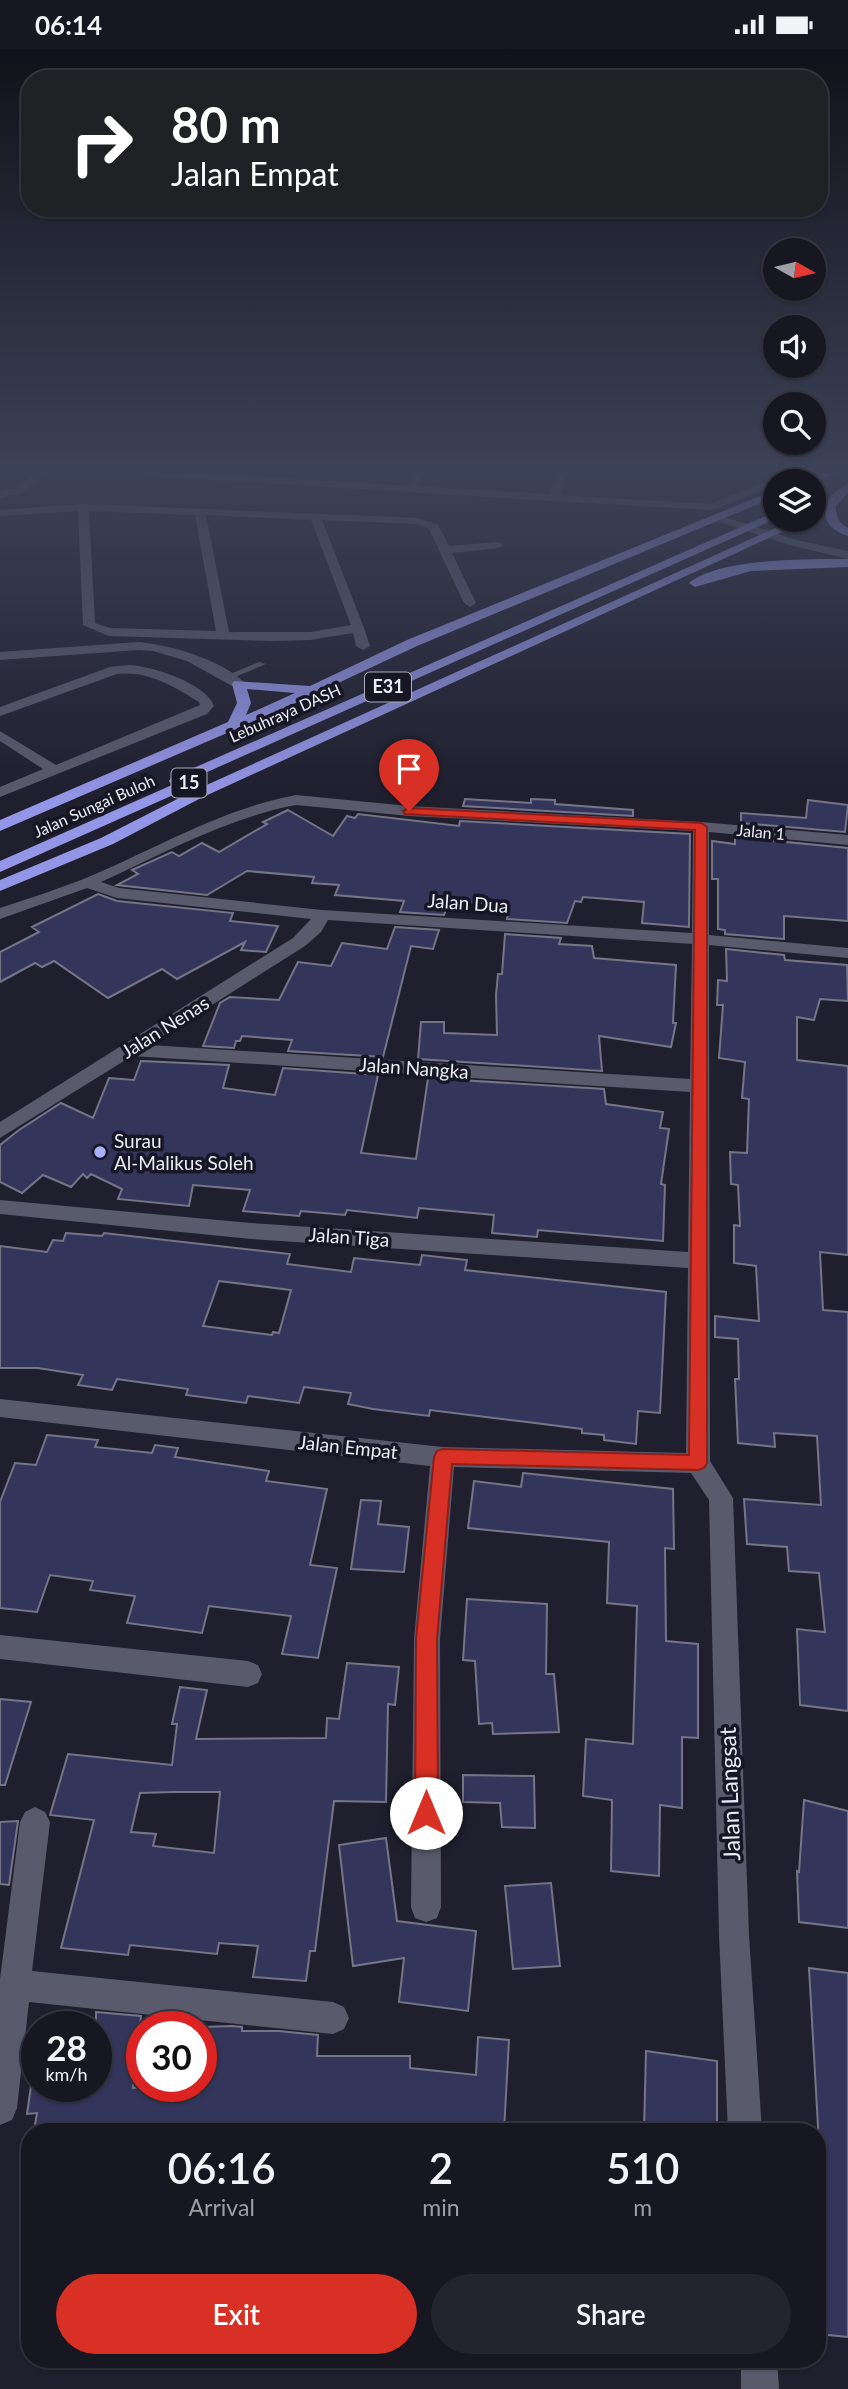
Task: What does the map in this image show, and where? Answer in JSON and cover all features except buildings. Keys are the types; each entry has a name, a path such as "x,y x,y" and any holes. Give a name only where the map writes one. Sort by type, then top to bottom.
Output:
{"highway":[{"name":"Jalan Sungai Buloh","path":"0,826 555,582"},
{"name":"Lebuhraya DASH","path":"0,826 569,582"},
{"name":"Lebuhraya DASH","path":"0,859 631,582"},
{"name":"Jalan Sungai Buloh","path":"0,867 643,582"},
{"path":"107,841 195,795 665,582"},
{"path":"0,886 107,841 213,801 697,582"},
{"path":"342,676 329,696 337,702 377,700"},
{"path":"233,680 312,690"},
{"path":"233,680 244,703 234,725"},
{"path":"165,754 226,735 239,735 251,740 258,747 254,755"}],"street":[{"path":"87,582 89,625 109,632 310,636 358,628"},
{"path":"213,582 223,635"},
{"path":"340,582 363,646"},
{"path":"460,582 470,603"},
{"path":"0,656 152,647 189,656 233,680"},
{"path":"0,712 115,670 142,668 152,669 205,700 207,706 202,711 0,792"},
{"path":"0,735 54,770"},
{"name":"Jalan 1","path":"0,914 88,883 191,835 274,804 296,800 409,811 701,827 848,840"},
{"path":"698,1463 701,827"},
{"name":"Jalan Dua","path":"88,883 117,893 323,915 700,939 848,953"},
{"name":"Jalan Nenas","path":"0,1131 299,942 315,928 323,915"},
{"name":"Jalan Nangka","path":"129,1050 699,1086"},
{"name":"Jalan Tiga","path":"0,1207 251,1231 699,1261"},
{"name":"Jalan Empat","path":"0,1408 443,1457 698,1463"},
{"path":"426,1907 426,1639 443,1457"},
{"name":"Jalan Langsat","path":"698,1463 721,1498 734,1935 745,2123"},
{"path":"0,1647 248,1674"},
{"path":"0,2108 8,2002 35,1822"},
{"path":"8,2002 333,2018"},
{"path":"760,2368 761,2389"}],"lane":[{"path":"233,680 262,664"}],"place":[{"name":"Surau Al-Malikus Soleh","path":"100,1152"}],"route":[{"path":"409,811 701,827 698,1463 443,1457 426,1639 426,1813"}]}
